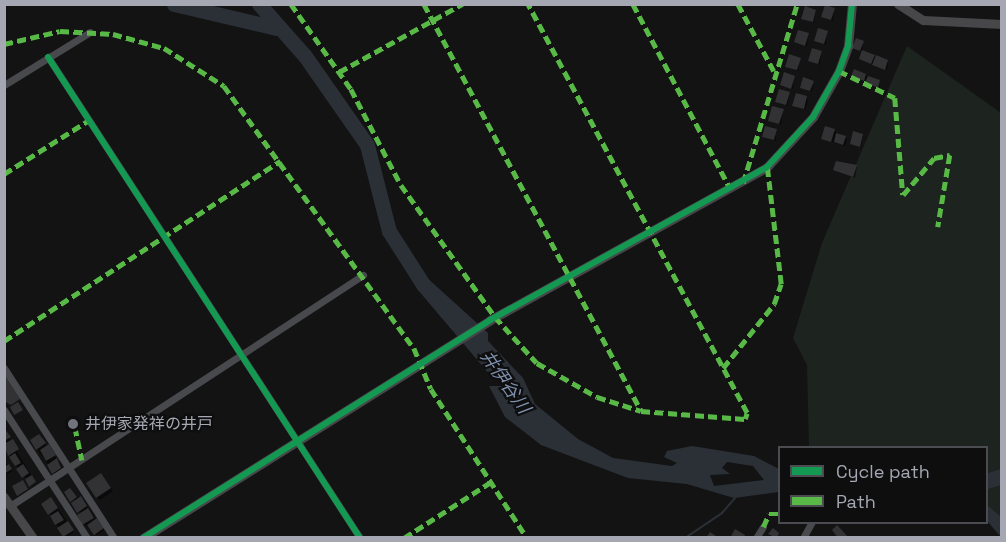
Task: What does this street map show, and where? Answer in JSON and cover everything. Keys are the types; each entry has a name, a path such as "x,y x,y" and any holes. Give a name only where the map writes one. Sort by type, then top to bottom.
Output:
{"street":[{"path":"143,537 490,320 767,167 813,117 839,71 848,46 852,4"},
{"path":"897,4 923,20 947,24 1002,24"},
{"path":"4,85 90,32"},
{"path":"48,57 360,537"},
{"path":"10,506 363,275"},
{"path":"4,368 114,537"},
{"path":"4,411 87,537"},
{"path":"4,497 33,537"},
{"path":"803,537 811,524"},
{"path":"756,537 763,527"}],"shaded area":[{"path":"907,46 1001,113 1001,537 988,520 988,446 809,446 807,365 793,338 822,243"}],"water":[{"path":"415,267 488,333 488,341 523,378 535,404 578,439 613,458 672,466 677,463 664,457 667,451 692,446 754,456 778,468 778,492 734,498 687,484 628,478 541,445 505,417 489,386 507,386 490,375 418,290 408,273","holes":["727,462 753,466 764,480 714,486 710,475 730,474 722,468"]},
{"path":"988,506 1001,517 1001,537 988,522"}],"building":[{"path":"825,5 835,8 831,20 821,17"},
{"path":"805,6 816,10 813,22 801,19"},
{"path":"818,28 828,31 824,44 814,41"},
{"path":"798,30 809,33 805,46 794,42"},
{"path":"856,38 864,41 860,51 852,48"},
{"path":"812,48 822,51 818,64 808,61"},
{"path":"862,50 875,55 871,64 859,59"},
{"path":"789,54 801,58 797,70 785,67"},
{"path":"876,55 888,60 885,70 872,65"},
{"path":"854,69 866,74 864,81 851,76"},
{"path":"784,72 795,76 791,89 780,85"},
{"path":"868,76 880,80 878,88 865,82"},
{"path":"803,77 814,81 810,91 800,88"},
{"path":"779,89 790,92 786,105 775,102"},
{"path":"796,93 807,96 804,109 792,106"},
{"path":"772,106 784,109 779,124 768,121"},
{"path":"765,126 777,129 774,140 762,137"},
{"path":"825,126 835,129 831,142 821,139"},
{"path":"853,131 863,134 860,147 850,144"},
{"path":"836,133 846,136 843,145 834,142"},
{"path":"836,161 857,165 853,177 833,170"},
{"path":"6,377 20,399 11,405 4,401"},
{"path":"18,402 23,410 14,415 10,407"},
{"path":"4,428 11,437 4,441"},
{"path":"39,434 46,443 36,450 30,440"},
{"path":"13,439 19,449 8,456 4,444"},
{"path":"49,444 56,455 46,461 40,450"},
{"path":"15,453 21,463 15,466 9,457"},
{"path":"57,458 61,468 52,474 47,465"},
{"path":"9,464 12,469 4,474 4,467"},
{"path":"23,464 29,473 22,478 16,469"},
{"path":"101,473 111,488 96,498 86,483"},
{"path":"32,475 36,482 29,487 25,479"},
{"path":"23,480 28,489 17,496 12,486"},
{"path":"70,488 77,497 70,502 64,492"},
{"path":"81,496 87,506 77,513 71,503"},
{"path":"51,497 58,508 48,515 41,504"},
{"path":"88,508 94,518 82,525 77,515"},
{"path":"58,511 64,520 55,525 50,516"},
{"path":"97,518 104,528 94,535 87,525"},
{"path":"68,521 74,530 63,537 57,528"},
{"path":"837,525 849,538 838,538 832,530"},
{"path":"773,528 779,533 777,538 768,534"},
{"path":"735,529 745,535 744,538 730,538"},
{"path":"710,532 719,538 706,538"}],"waterway":[{"path":"174,4 276,28"},
{"name":"井伊谷川","path":"259,4 305,56 367,145 389,231 424,286"},
{"name":"井伊谷川","path":"988,480 1002,476"},
{"path":"685,538 722,513 736,497"},
{"path":"657,538 673,538"}],"marked path":[{"path":"291,4 351,89 401,185 495,317 537,363 597,397 641,411 745,419 747,413 528,4"},
{"path":"424,4 641,411"},
{"path":"339,72 462,4"},
{"path":"633,4 731,190"},
{"path":"738,4 774,71"},
{"path":"743,183 797,4"},
{"path":"4,44 60,31 113,34 164,48 224,86 414,348 431,389 527,538"},
{"path":"839,71 895,98 903,195 934,158 950,155 938,227"},
{"path":"4,174 89,120"},
{"path":"4,341 280,161"},
{"path":"723,368 774,304 781,284 767,167"},
{"path":"75,427 82,460"},
{"path":"404,538 491,482"},
{"path":"763,527 769,514 778,514"}],"cycle path":[{"path":"143,538 490,320 767,167 813,117 839,71 848,46 852,4"},
{"path":"48,57 360,538"}],"place":[{"name":"井伊家発祥の井戸","path":"73,424"}]}
